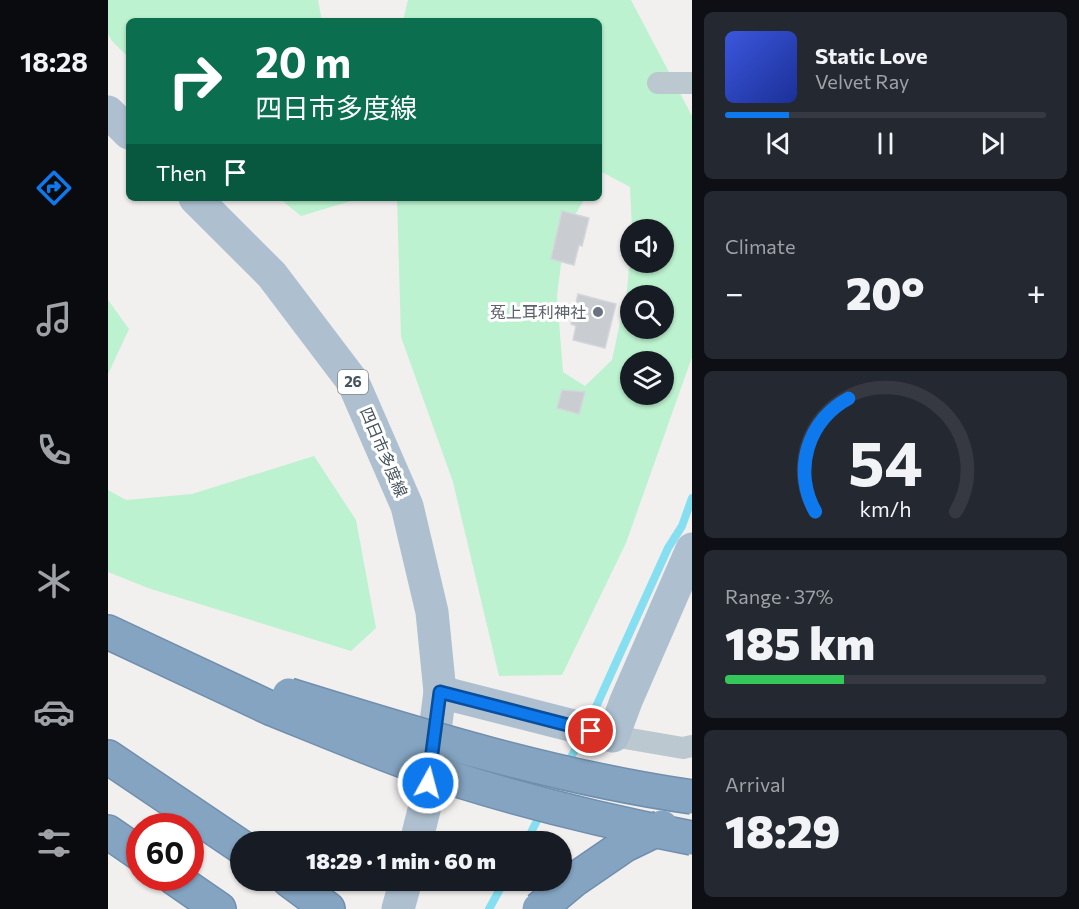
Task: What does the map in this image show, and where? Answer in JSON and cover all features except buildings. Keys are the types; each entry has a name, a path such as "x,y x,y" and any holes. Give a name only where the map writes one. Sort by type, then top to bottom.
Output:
{"highway":[{"path":"108,632 184,661 272,700 364,747 457,779 551,807 692,838"},
{"path":"272,700 562,773 648,791 692,797"},
{"path":"108,757 230,839"},
{"path":"539,909 574,880 625,845 692,812"},
{"path":"108,832 126,844"},
{"path":"193,891 219,909"},
{"path":"304,891 328,909"}],"main road":[{"path":"108,112 126,130"},
{"name":"四日市多度線","path":"198,201 272,275 353,382 407,506 432,612 440,692 425,806 419,831"},
{"path":"440,692 613,736 626,700 692,549"},
{"path":"398,909 403,891"}],"street":[{"path":"658,83 692,83"},
{"path":"613,736 683,748 692,746"}],"green space":[{"path":"108,0 318,0 321,18 126,18 126,55 108,34"},
{"path":"408,0 631,0 692,116 692,357 626,543 562,675 499,676 453,482 401,337 397,201 583,201 565,232 557,296 563,372 585,386 612,360 620,323 620,339 674,339 674,285 627,285 629,273 674,273 674,219 632,219 630,187 602,172 602,18 404,18"},
{"path":"283,201 351,201 301,216"},
{"path":"108,300 129,329 108,374"},
{"path":"314,456 356,520 376,628 351,651 148,588 108,572 108,490 126,500 192,494"}],"waterway":[{"path":"590,720 668,548 682,526 692,498"},
{"path":"566,766 575,750"},
{"path":"532,831 542,811"},
{"path":"489,909 499,891"}],"place":[{"name":"菟上耳利神社","path":"598,312"}],"route":[{"path":"428,783 440,692 591,731"}]}
